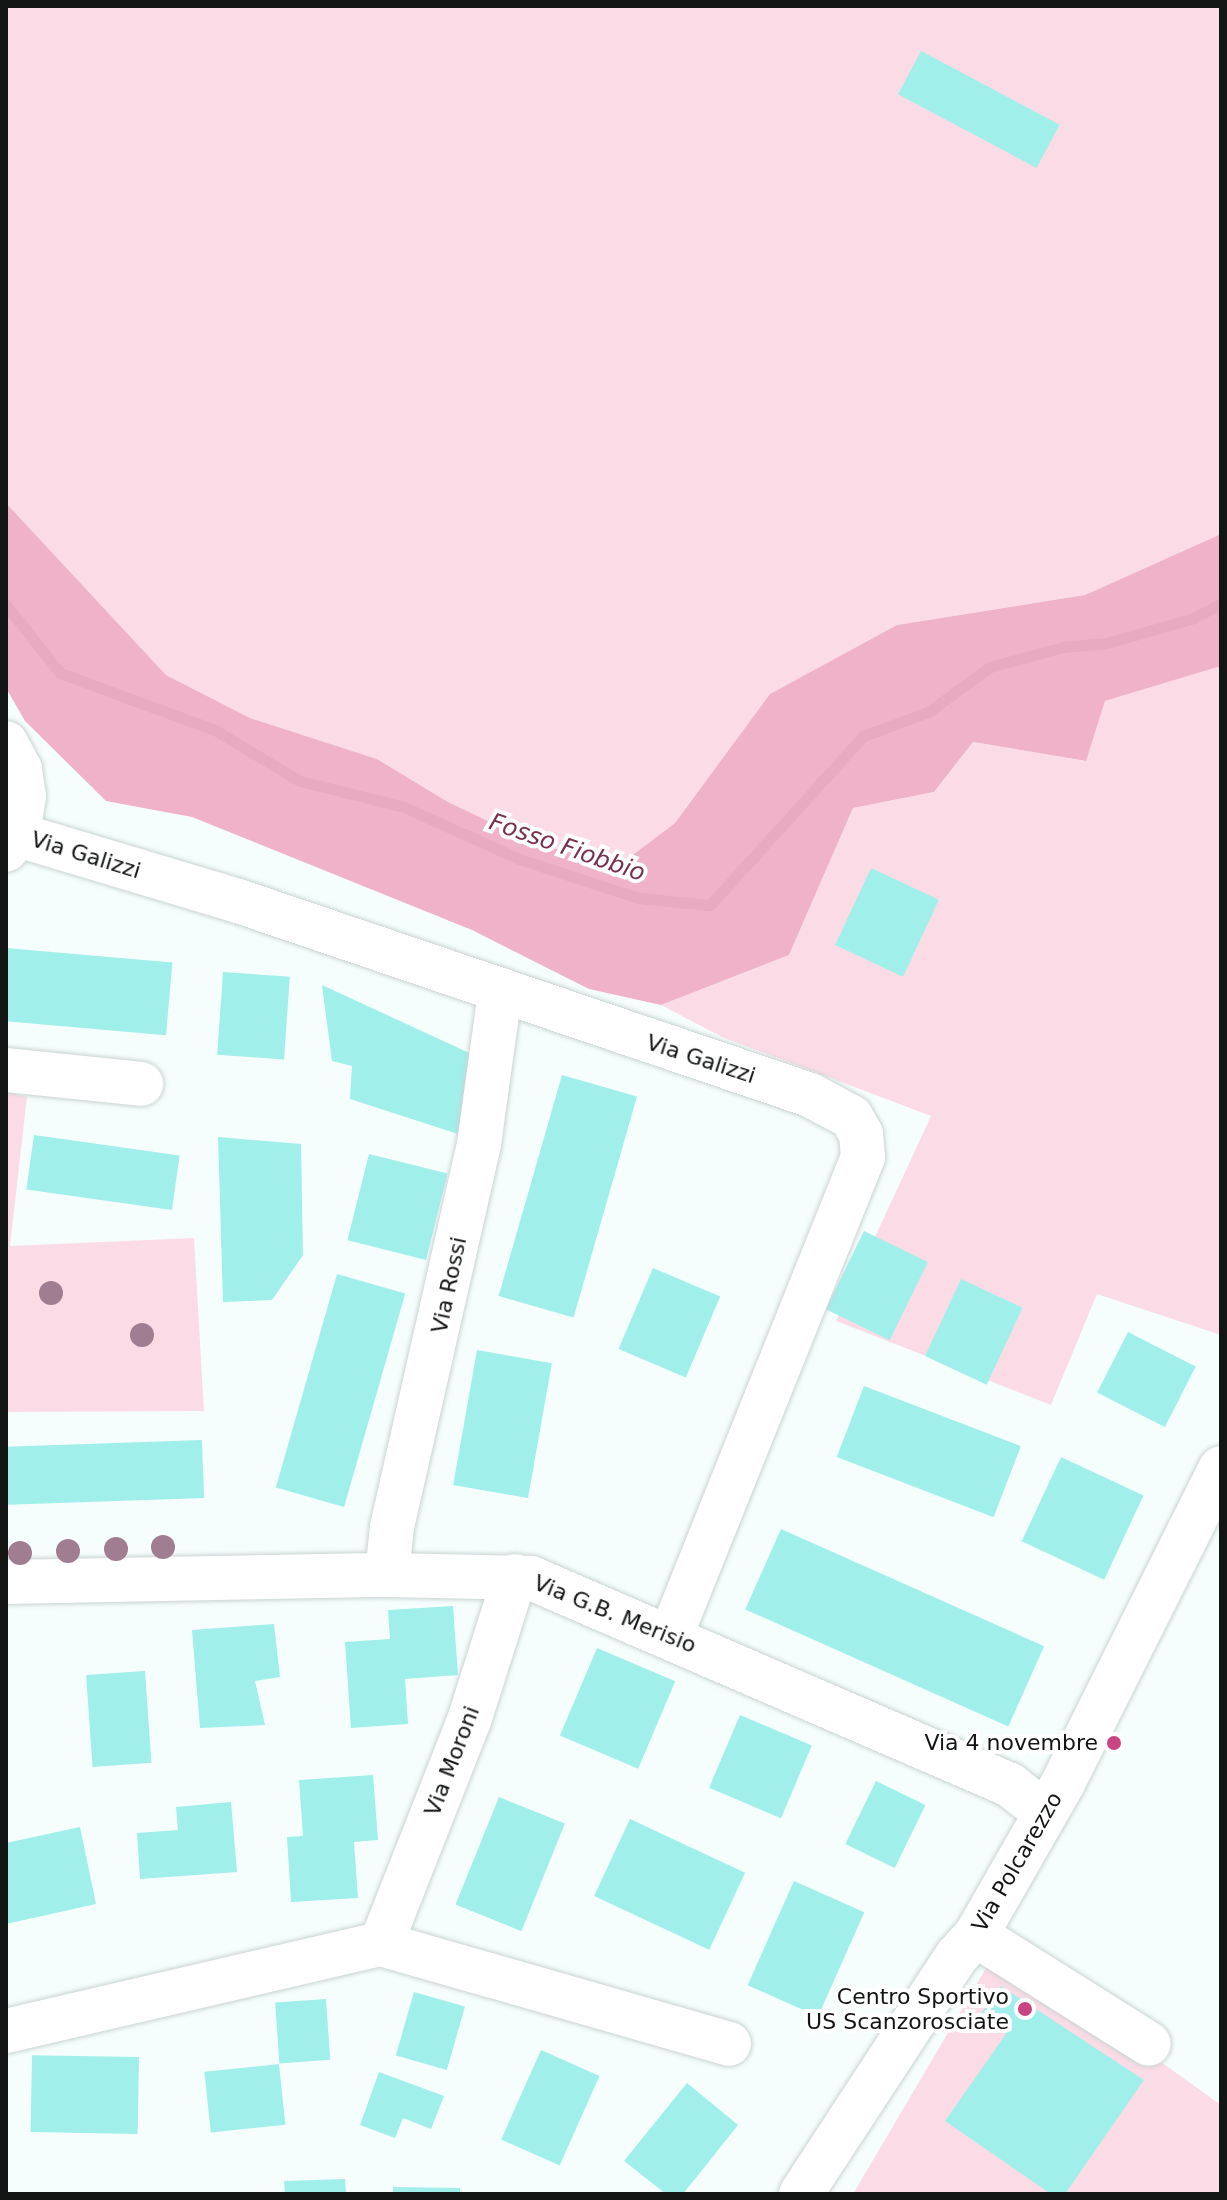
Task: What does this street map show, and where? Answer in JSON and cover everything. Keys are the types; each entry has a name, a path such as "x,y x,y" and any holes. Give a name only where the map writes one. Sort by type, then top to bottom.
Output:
{"street":[{"path":"6,743 20,769 24,796 12,842"},
{"name":"Via Galizzi","path":"12,842 238,901 810,1095 851,1117 861,1134 863,1157 671,1635"},
{"name":"Via Rossi","path":"387,1575 392,1527 479,1144 500,992"},
{"path":"6,1070 141,1084"},
{"name":"Via Polcarezzo","path":"801,2194 957,1956 976,1935 1043,1811 1063,1783 1221,1468"},
{"name":"Via G.B. Merisio","path":"6,1582 387,1575 515,1576 547,1584 671,1635 1010,1785 1043,1811"},
{"name":"Via Moroni","path":"381,1944 469,1721 515,1576"},
{"path":"976,1935 1149,2044"},
{"path":"6,2031 381,1944 729,2044"}],"shaded area":[{"path":"6,6 1221,6 1221,534 1085,595 897,625 771,694 675,823 622,864 536,844 448,802 377,759 250,718 166,675 6,503"},
{"path":"6,503 166,675 250,718 377,759 448,802 536,844 621,864 675,823 770,694 897,625 1085,595 1221,534 1221,666 1105,701 1086,761 973,742 934,792 853,808 789,955 661,1005 589,989 472,930 192,817 106,801 25,721 6,688"},
{"path":"1221,666 1221,1335 1097,1294 1051,1405 836,1321 931,1116 722,1037 661,1005 789,955 853,808 934,792 973,742 1085,761 1105,701"},
{"path":"6,1092 27,1097 10,1246 194,1238 204,1411 6,1412"},
{"name":"Centro Sportivo US Scanzorosciate","path":"999,1946 1221,2105 1221,2194 853,2194"}],"building":[{"path":"921,51 1060,125 1037,168 898,94"},
{"path":"871,868 939,900 903,977 835,945"},
{"path":"6,948 172,963 166,1035 6,1021"},
{"path":"223,972 290,977 284,1059 217,1055"},
{"path":"322,985 478,1057 458,1134 350,1099 352,1066 332,1061"},
{"path":"562,1075 637,1096 574,1318 499,1296"},
{"path":"34,1135 180,1155 172,1210 26,1189"},
{"path":"218,1137 301,1144 303,1255 272,1300 223,1302"},
{"path":"369,1154 448,1174 426,1260 347,1240"},
{"path":"864,1231 928,1262 890,1340 826,1309"},
{"path":"653,1268 720,1297 686,1378 619,1349"},
{"path":"337,1274 405,1294 344,1507 276,1487"},
{"path":"961,1279 1023,1308 987,1385 925,1356"},
{"path":"1128,1332 1196,1367 1165,1427 1097,1393"},
{"path":"477,1350 552,1363 528,1498 453,1485"},
{"path":"864,1386 1021,1446 994,1517 837,1457"},
{"path":"202,1440 204,1498 8,1505 6,1447"},
{"path":"1061,1457 1143,1495 1104,1580 1022,1541"},
{"path":"781,1529 1044,1646 1008,1727 745,1609"},
{"path":"453,1606 458,1675 405,1679 408,1724 351,1728 345,1642 390,1639 388,1610"},
{"path":"274,1624 280,1677 255,1681 265,1725 200,1728 192,1630"},
{"path":"597,1648 675,1681 638,1769 560,1735"},
{"path":"145,1671 151,1763 93,1767 86,1675"},
{"path":"740,1715 812,1745 781,1818 709,1788"},
{"path":"373,1775 378,1840 354,1842 358,1898 291,1902 287,1837 303,1836 299,1780"},
{"path":"876,1781 925,1805 895,1868 845,1844"},
{"path":"499,1797 565,1824 521,1931 456,1905"},
{"path":"231,1802 237,1872 140,1879 137,1833 178,1830 176,1807"},
{"path":"630,1819 745,1873 709,1950 594,1896"},
{"path":"80,1827 96,1904 6,1924 6,1843"},
{"path":"794,1881 864,1912 818,2016 748,1985"},
{"path":"1001,1986 1144,2080 1065,2194 1051,2194 945,2121 1006,2034 979,2016"},
{"path":"414,1992 465,2007 447,2070 396,2055"},
{"path":"326,1999 330,2060 279,2063 275,2003"},
{"path":"541,2050 599,2076 560,2166 501,2140"},
{"path":"32,2055 139,2057 138,2134 31,2132"},
{"path":"279,2064 285,2125 211,2133 204,2072"},
{"path":"379,2072 444,2096 431,2129 403,2118 395,2138 360,2125"},
{"path":"687,2083 738,2125 683,2194 666,2194 624,2161"},
{"path":"345,2179 346,2194 285,2194 284,2181"},
{"path":"393,2187 460,2188 460,2194 393,2194"}],"waterway":[{"name":"Fosso Fiobbio","path":"6,605 60,673 215,730 300,781 404,807 519,859 638,898 710,905 863,736 928,712 990,667 1063,647 1107,643 1194,618 1221,603"}],"place":[{"name":"Via 4 novembre","path":"1114,1743"},
{"name":"Centro Sportivo US Scanzorosciate","path":"1025,2009"}]}
